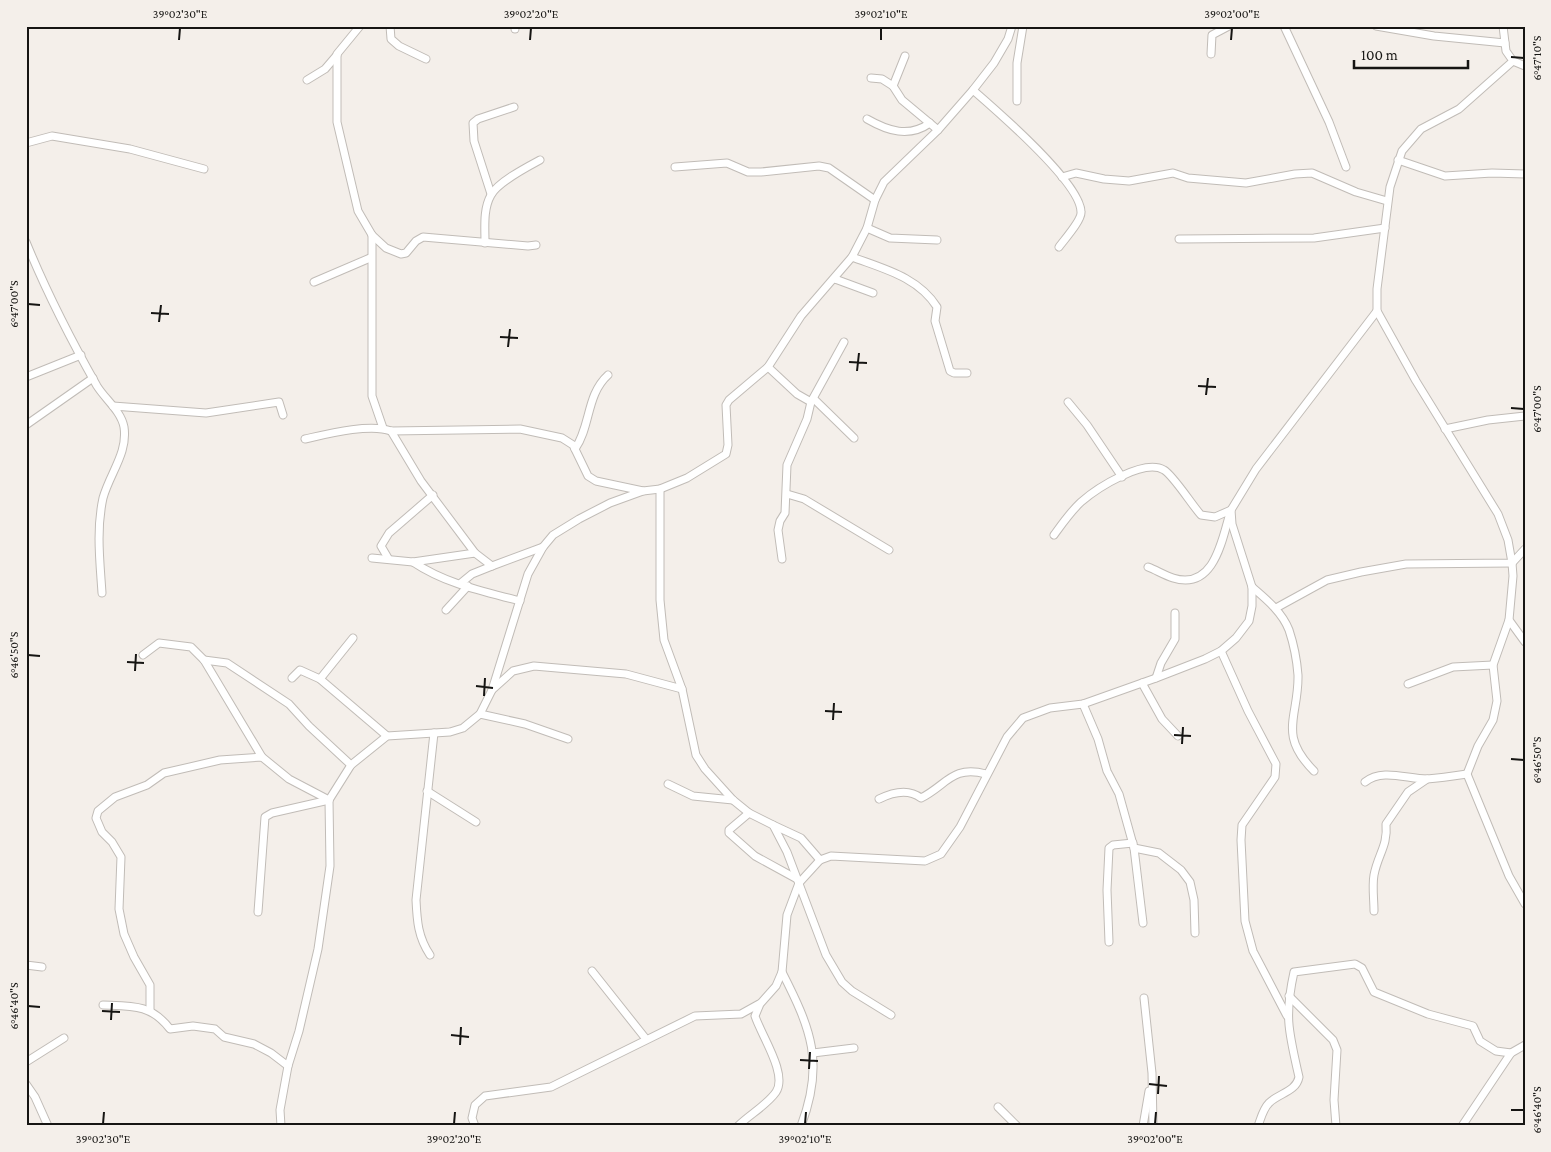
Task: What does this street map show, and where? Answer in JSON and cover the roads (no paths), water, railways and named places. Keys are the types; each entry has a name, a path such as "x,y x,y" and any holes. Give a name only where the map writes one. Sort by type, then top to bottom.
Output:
{"street":[{"path":"307,80 325,69 360,26"},
{"path":"390,26 392,39 399,46 426,59"},
{"path":"305,439 331,433 383,428 391,431 520,429 562,438 573,445 588,476 596,481 643,491 660,490 687,478 726,454 728,445 726,405 768,367 816,297 852,257 868,228 875,200 884,182 938,130 973,90 994,63 1008,38 1012,26"},
{"path":"1017,101 1017,63 1023,26"},
{"path":"1211,54 1212,35 1228,26"},
{"path":"1284,26 1329,122 1346,167"},
{"path":"1376,26 1434,36 1505,43"},
{"path":"1504,26 1506,52 1513,61 1525,66"},
{"path":"337,54 336,122 358,211 372,235 386,248 401,254 406,253 416,241 423,237 536,245"},
{"path":"893,86 905,56"},
{"path":"1513,61 1459,109 1421,129 1402,151 1387,201 1377,289 1377,311 1445,429 1498,514 1508,540 1513,576 1508,620 1494,665 1496,701 1493,720 1478,746 1467,774 1509,876 1525,904"},
{"path":"871,78 882,79 893,86 902,100 938,130"},
{"path":"973,90 1020,131 1062,177 1080,204 1082,212 1059,247"},
{"path":"491,194 474,141 473,123 478,119 514,107"},
{"path":"867,119 884,128 899,132 912,132 930,123"},
{"path":"26,144 52,136 130,150 204,170"},
{"path":"485,242 487,206 491,194 520,171 540,160"},
{"path":"1398,160 1445,176 1492,173 1525,174"},
{"path":"675,167 727,163 748,172 760,172 819,166 828,168 875,200"},
{"path":"1062,177 1076,173 1104,179 1129,181 1173,173 1188,178 1246,183 1295,174 1312,173 1356,192 1387,201"},
{"path":"868,228 890,238 937,240"},
{"path":"1180,240 1314,238 1385,228"},
{"path":"372,235 370,258 372,396 383,428"},
{"path":"26,242 94,378 124,426 125,445 113,469 103,499 99,535 102,593"},
{"path":"26,262 32,256"},
{"path":"852,257 905,276 931,298 937,307 935,321 950,371 954,374 967,372"},
{"path":"314,282 370,258"},
{"path":"834,279 872,293"},
{"path":"1148,567 1174,578 1193,578 1210,567 1216,560 1231,510 1256,469 1377,311"},
{"path":"782,559 778,530 785,513 787,465 813,401 844,342"},
{"path":"26,377 82,355"},
{"path":"768,367 797,394 813,401 854,438"},
{"path":"575,449 580,441 593,394 608,375"},
{"path":"26,425 94,378"},
{"path":"113,406 206,414 279,402 283,415"},
{"path":"1068,402 1087,425 1122,477"},
{"path":"1445,429 1488,420 1525,416"},
{"path":"391,431 421,481 433,495 451,523 475,553 492,566"},
{"path":"1054,535 1080,502 1108,483 1142,468 1158,467 1172,476 1184,495 1201,515 1215,517 1231,510"},
{"path":"660,490 664,640 682,689 696,755 705,769 733,800 749,812 801,838 820,860"},
{"path":"282,1126 280,1110 288,1066 299,1031 318,949 330,866 329,800 351,765 387,736 450,732 463,728 480,714 492,690 528,574 542,547 553,535 579,518 643,491"},
{"path":"786,494 804,499 889,550"},
{"path":"388,558 381,546 389,533 433,495"},
{"path":"738,1126 775,1093 779,1086 778,1068 755,1016 760,1004 776,986 782,972 787,915 798,881 820,860 831,856 925,862 934,859 941,854 960,827 1006,737 1023,718 1050,708 1082,704 1156,678 1221,651 1236,638 1249,621 1252,606 1252,586 1232,524 1231,510"},
{"path":"446,610 472,574 542,547"},
{"path":"1276,608 1327,580 1406,564 1512,563 1525,549"},
{"path":"372,558 388,558 414,562 475,553"},
{"path":"414,562 434,576 465,584 481,592 520,601"},
{"path":"1252,586 1276,608 1289,630 1298,675 1292,726 1293,736 1300,755 1314,771"},
{"path":"1156,678 1161,663 1175,639 1175,613"},
{"path":"1508,620 1525,642"},
{"path":"320,679 353,638"},
{"path":"143,655 160,643 191,647 204,660 262,758 289,779 329,800"},
{"path":"1221,651 1248,712 1276,764 1275,777 1242,825 1241,840 1245,921 1253,951 1287,1016"},
{"path":"204,660 227,663 288,704 308,726 351,765"},
{"path":"1408,684 1453,667 1494,665"},
{"path":"492,690 513,670 534,666 626,674 682,689"},
{"path":"292,678 300,670 320,679 387,736"},
{"path":"1142,683 1162,719 1178,736"},
{"path":"1082,704 1098,739 1107,770 1119,794 1134,846 1143,923"},
{"path":"480,714 525,724 568,739"},
{"path":"430,955 423,944 417,923 416,900 434,734"},
{"path":"150,1010 150,985 127,942 119,909 121,857 112,842 102,832 96,818 98,811 115,797 147,785 164,773 220,760 262,758"},
{"path":"879,799 901,792 912,792 921,798 958,773 972,770 986,774"},
{"path":"1365,782 1371,777 1384,775 1427,778 1467,774"},
{"path":"1374,911 1374,876 1381,851 1388,839 1386,824 1408,792 1427,778"},
{"path":"668,784 693,796 733,800"},
{"path":"427,791 476,822"},
{"path":"258,912 265,817 329,800"},
{"path":"749,812 729,830 729,833 754,856 798,881"},
{"path":"773,824 798,881 826,955 842,982 852,991 891,1014"},
{"path":"1109,942 1107,890 1109,848 1113,845 1134,846 1159,853 1181,870 1190,882 1194,900 1195,934"},
{"path":"1258,1126 1266,1106 1298,1083 1299,1076 1289,1036 1287,1016 1294,972 1355,964 1362,968 1374,992 1428,1014 1473,1026 1480,1041 1496,1051 1511,1053"},
{"path":"26,965 42,967"},
{"path":"592,971 646,1040"},
{"path":"782,972 803,1013 813,1053 813,1086 801,1126"},
{"path":"1289,996 1332,1040 1337,1050 1334,1100 1336,1126"},
{"path":"1144,998 1152,1074 1152,1126"},
{"path":"475,1126 472,1118 475,1105 485,1096 551,1087 695,1016 741,1014 760,1004"},
{"path":"103,1005 140,1007 150,1010 170,1029 192,1026 215,1029 224,1037 254,1044 272,1053 288,1066"},
{"path":"26,1062 64,1038"},
{"path":"1462,1126 1511,1053 1525,1045"},
{"path":"813,1053 854,1048"},
{"path":"1142,1126 1152,1074"},
{"path":"26,1084 35,1096 48,1126"},
{"path":"998,1107 1017,1126"}]}
